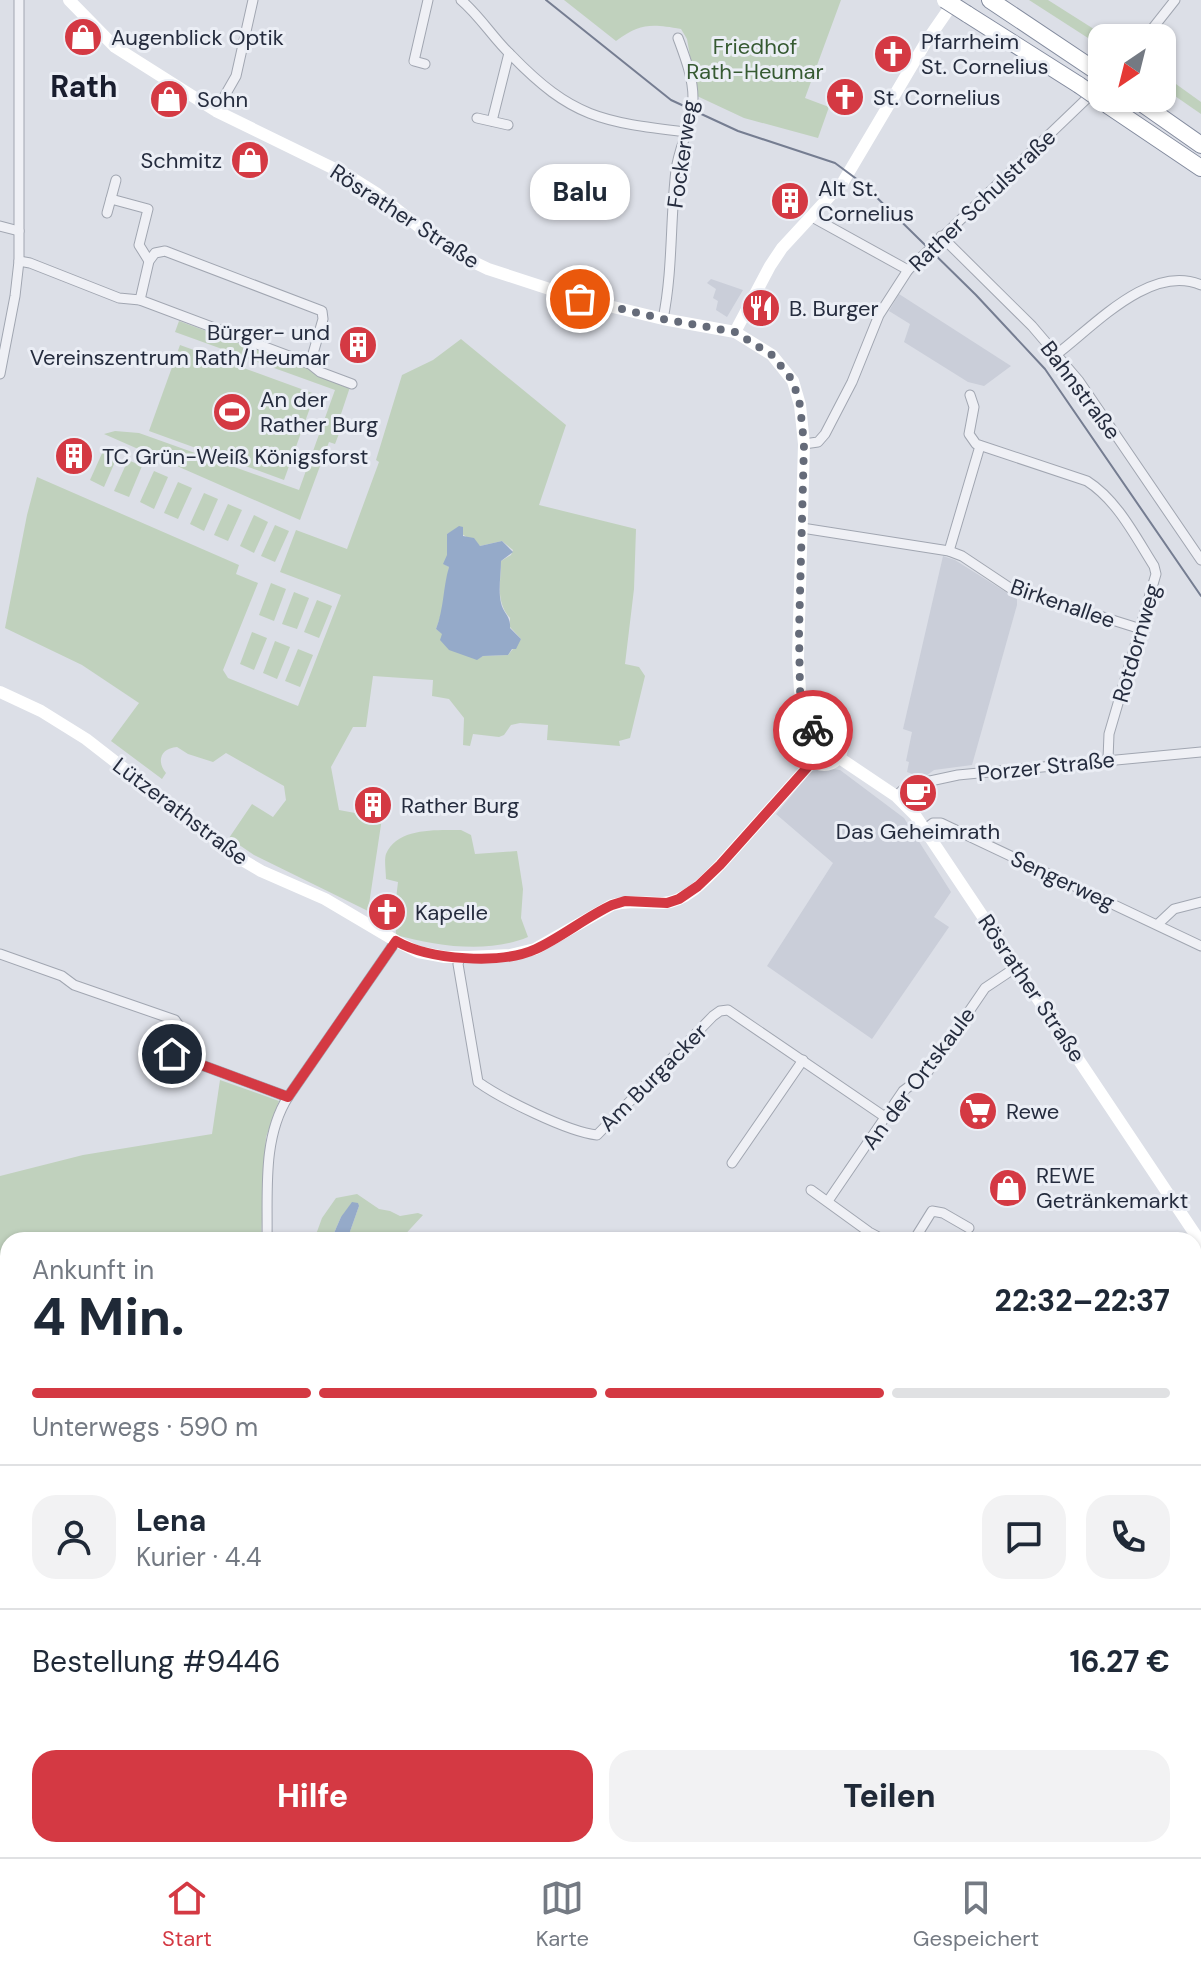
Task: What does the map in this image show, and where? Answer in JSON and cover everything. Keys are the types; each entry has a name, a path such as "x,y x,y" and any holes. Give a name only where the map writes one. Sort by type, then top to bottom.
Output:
{"highway":[{"path":"945,0 1079,85 1201,168"},
{"path":"990,0 1088,68"},
{"path":"1154,112 1201,145"}],"main road":[{"name":"Rösrather Straße","path":"69,0 115,47 216,111 349,176 437,241 488,269 580,299 735,332 772,355 787,372 800,405 804,444 798,657 800,691 814,732"},
{"path":"735,332 759,283 782,248 846,177 926,42 955,0"},
{"name":"Lützerathstraße","path":"0,692 41,711 86,739 239,858 261,871 325,899 418,952 460,958 510,955 535,949 591,915 625,901 667,903 679,899 714,871 813,761"},
{"path":"824,729 834,733 841,741 838,757 824,764 813,761 806,746 814,732 824,729"},
{"name":"Rösrather Straße","path":"838,757 908,806 1194,1232"}],"street":[{"path":"0,374 19,261 19,0"},
{"path":"216,111 236,76 253,0"},
{"path":"425,64 414,61 428,0"},
{"path":"461,0 545,89 589,115 626,125 686,132"},
{"path":"1156,24 1175,0"},
{"name":"Fockerweg","path":"663,319 668,294 676,168 693,96 678,38"},
{"path":"492,121 509,53"},
{"name":"Rather Schulstraße","path":"804,444 818,442 825,434 852,382 879,315 908,270 1088,87"},
{"path":"477,118 508,125"},
{"path":"107,213 116,180"},
{"path":"111,199 148,209 139,245 149,261"},
{"path":"812,217 908,270"},
{"path":"0,226 19,231"},
{"name":"Bahnstraße","path":"941,236 1057,354 1086,391 1201,560"},
{"path":"140,300 149,261 155,253 165,251 314,306 322,311 323,319 310,364"},
{"path":"19,261 119,298 140,300 310,364 320,372 352,384"},
{"path":"1057,354 1133,295 1154,283 1174,279 1201,285"},
{"path":"949,551 980,446 969,434 974,407 970,395"},
{"name":"Rotdornweg","path":"980,446 1087,481 1108,498 1154,566 1156,574 1109,734 1108,759"},
{"name":"Birkenallee","path":"802,528 949,551 962,556 1010,588 1141,629"},
{"name":"Porzer Straße","path":"896,796 902,789 920,782 958,775 1201,752"},
{"name":"Sengerweg","path":"925,829 933,823 941,823 1201,946"},
{"path":"1158,924 1174,909 1201,902"},
{"path":"267,1232 269,1150 276,1118 396,941"},
{"path":"0,954 62,976 74,985 175,1020 180,1027 172,1054 288,1097"},
{"name":"Am Burgacker","path":"460,958 458,964 478,1082 491,1091 589,1134 597,1135 720,1011 728,1010 737,1013 885,1117"},
{"name":"An der Ortskaule","path":"828,1201 903,1091 927,1073 985,988 1018,966"},
{"path":"732,1163 803,1060"},
{"path":"811,1190 869,1232"},
{"path":"919,1232 932,1211 943,1213 969,1228"}],"shaded area":[{"path":"711,279 743,290 727,317 716,310 718,301 713,298 716,289 707,283"},
{"path":"899,294 1011,366 984,386 968,382 904,342 910,324 889,311"},
{"path":"943,556 955,560 1017,599 1017,605 972,765 934,770 923,778 907,772 912,732 903,729"},
{"path":"825,768 840,770 904,818 951,892 934,917 949,927 872,1039 767,966 833,863 776,814 812,771"}],"green space":[{"name":"Friedhof Rath-Heumar","path":"564,0 841,0 805,98 829,107 818,138 744,118 697,96 687,39 681,29 647,26 616,41"},
{"path":"1029,0 1048,0 1088,25 1088,38"},
{"path":"1176,84 1201,102 1201,114 1176,97"},
{"path":"179,321 351,384 336,429 340,431 335,444 329,442 300,520 104,434 115,431 139,433 299,490 335,390 175,332"},
{"path":"461,339 566,425 539,505 636,529 634,589 625,664 639,667 645,676 630,738 619,741 620,746 547,740 548,725 520,723 511,725 499,737 473,734 470,746 463,745 464,718 449,699 432,696 433,680 373,676 366,727 353,727 331,767 339,810 382,818 368,911 254,855 229,838 252,804 273,817 286,800 284,786 226,753 213,762 177,747 167,750 162,756 161,764 166,773 162,779 111,741 139,703 82,665 5,628 37,477 239,565 236,574 258,583 223,670 228,678 298,706 341,595 280,572 296,530 347,549 379,462 376,460 402,375 433,360","holes":["456,530 480,546 502,541 513,550 501,561 500,591 502,605 510,618 510,627 521,639 508,655 477,659 442,637 443,634 436,629 449,567 444,564 448,555 447,534"]},
{"name":"An der Rather Burg","path":"180,345 315,394 284,480 149,431"},
{"path":"104,449 118,455 104,487 90,480"},
{"path":"128,460 142,466 129,497 114,491"},
{"path":"154,471 168,477 154,509 140,502"},
{"path":"178,482 192,488 178,519 164,513"},
{"path":"204,493 218,499 204,531 190,524"},
{"path":"228,504 242,510 228,541 214,535"},
{"path":"254,515 268,522 254,553 240,546"},
{"path":"275,525 289,531 275,562 261,556"},
{"path":"271,583 286,589 274,621 259,615"},
{"path":"294,592 309,598 297,629 282,624"},
{"path":"317,600 332,606 319,638 304,632"},
{"path":"252,632 267,638 254,670 240,664"},
{"path":"275,641 290,647 277,679 263,673"},
{"path":"298,649 313,655 300,687 285,681"},
{"path":"461,830 471,835 475,854 517,851 523,889 521,918 528,937 479,947 396,935 398,882 386,879 385,863 391,845 419,832"},
{"path":"220,1080 279,1101 266,1137 261,1232 0,1232 0,1176 83,1155 212,1134"},
{"path":"357,1194 379,1209 400,1216 423,1215 407,1232 350,1232 359,1206 341,1217 334,1232 317,1232 322,1218 336,1198"}],"water":[{"path":"459,526 463,527 463,536 474,538 480,546 502,541 513,552 501,561 500,598 510,628 521,639 516,649 508,655 483,656 477,660 449,650 440,640 442,634 436,629 449,567 443,564 447,555 447,534"},
{"path":"352,1202 358,1203 350,1232 334,1232"}],"tram line":[{"path":"546,0 671,100 738,131 835,163 862,183 976,295 1045,369 1201,596"}],"way so far":[{"path":"580,299 735,332 772,355 793,381 800,405 804,444 798,657 800,691 813,730"}],"place":[{"name":"Augenblick Optik","path":"83,37"},
{"name":"Pfarrheim St. Cornelius","path":"893,54"},
{"name":"St. Cornelius","path":"845,97"},
{"name":"Sohn","path":"169,99"},
{"name":"Schmitz","path":"250,160"},
{"name":"Alt St. Cornelius","path":"790,201"},
{"name":"Balu","path":"580,299"},
{"name":"B. Burger","path":"761,308"},
{"name":"Bürger- und Vereinszentrum Rath/Heumar","path":"358,345"},
{"name":"An der Rather Burg","path":"232,412"},
{"name":"TC Grün-Weiß Königsforst","path":"74,456"},
{"name":"Das Geheimrath","path":"918,793"},
{"name":"Rather Burg","path":"373,805"},
{"name":"Kapelle","path":"387,912"},
{"name":"Rewe","path":"978,1111"},
{"name":"REWE Getränkemarkt","path":"1008,1188"}],"district":[{"name":"Rath","path":"84,87"}],"route":[{"path":"172,1054 288,1097 396,941 418,952 445,957 510,955 535,949 612,905 625,901 667,903 679,899 705,881 813,761 806,746 813,730"}]}
